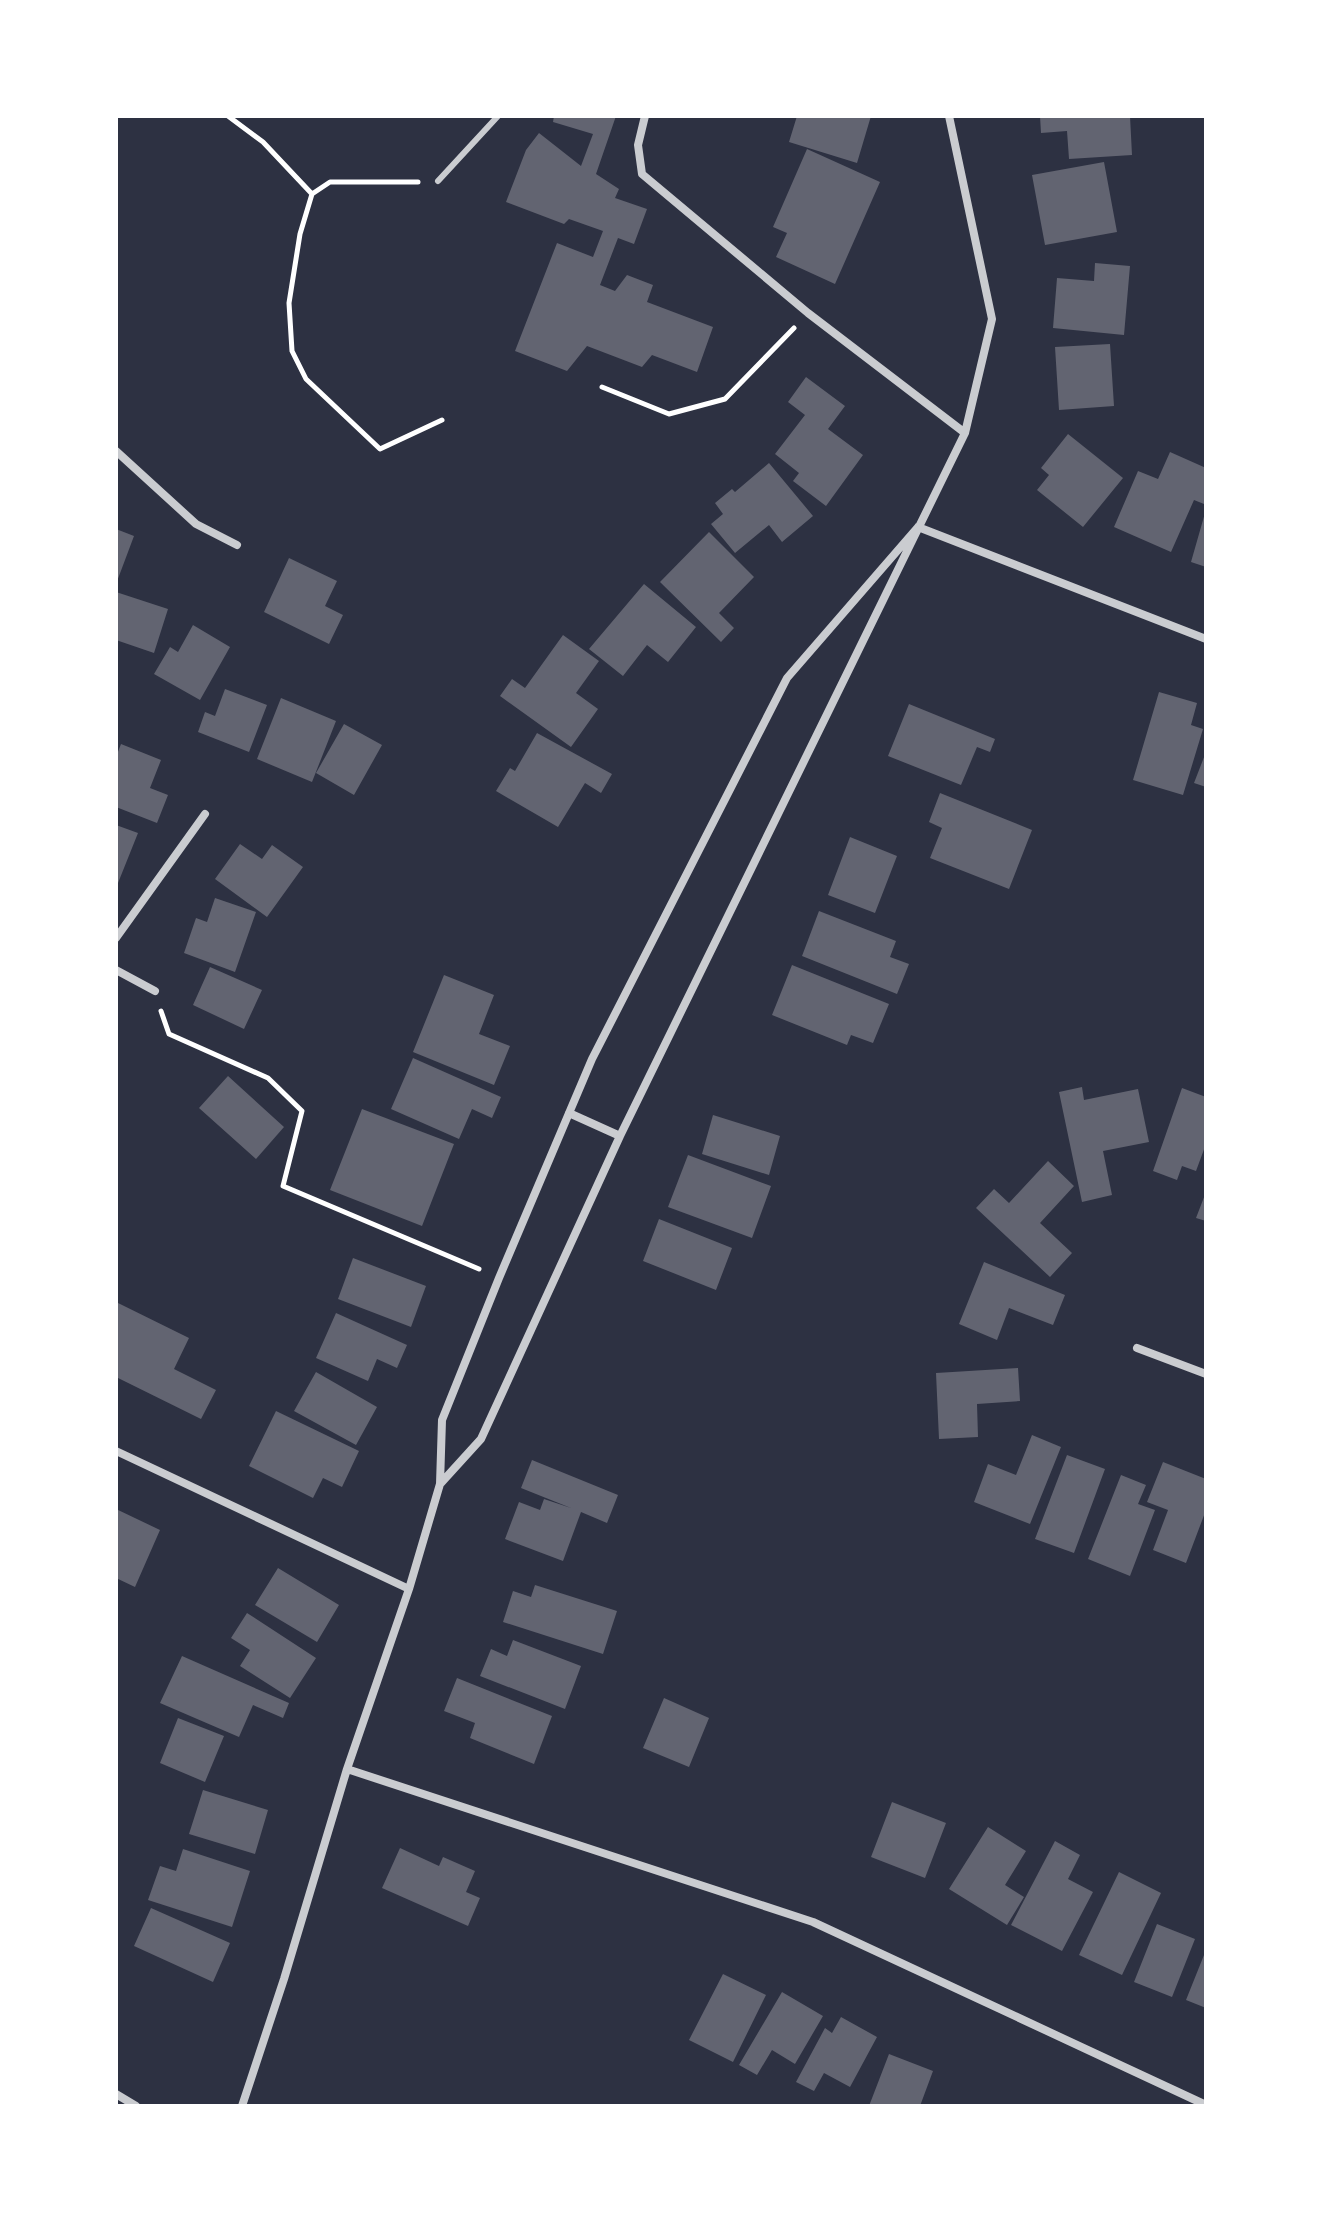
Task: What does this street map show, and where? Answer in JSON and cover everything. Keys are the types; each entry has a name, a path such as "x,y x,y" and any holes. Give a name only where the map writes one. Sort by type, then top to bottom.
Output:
{"street":[{"path":"645,116 638,145 642,174 808,313 965,433"},
{"path":"440,1484 481,1439 620,1136 965,433 992,319 949,116"},
{"path":"116,451 196,524 237,545"},
{"path":"918,527 1206,639"},
{"path":"242,2106 440,1484 442,1420 592,1059 787,678 918,527"},
{"path":"116,938 205,814"},
{"path":"116,970 155,991"},
{"path":"569,1113 620,1136"},
{"path":"1137,1348 1206,1374"},
{"path":"116,1451 409,1589"},
{"path":"347,1769 813,1922 1206,2105"},
{"path":"116,2094 136,2106"}],"lane":[{"path":"438,181 498,116"}],"path":[{"path":"228,116 263,142 312,194"},
{"path":"438,181 330,182 312,194 300,234 289,303 292,351 306,379 380,449 442,420"},
{"path":"602,387 669,414 725,399 808,313"},
{"path":"155,991 169,1034 268,1078 302,1111 283,1186 499,1278"}],"building":[{"path":"554,116 616,116 596,174 619,189 615,198 647,209 634,244 618,238 600,285 615,291 627,275 653,285 647,302 713,327 697,372 652,355 642,367 587,346 567,371 515,351 557,243 593,257 603,231 569,219 564,224 506,202 526,150 539,133 581,166 593,134 553,122"},
{"path":"797,116 871,116 857,163 789,142"},
{"path":"1040,116 1130,116 1132,155 1069,159 1067,131 1041,133"},
{"path":"807,149 880,182 835,284 776,257 787,233 773,227"},
{"path":"1104,162 1117,232 1045,245 1032,175"},
{"path":"1095,263 1130,266 1124,335 1053,328 1057,278 1094,281"},
{"path":"1110,344 1114,406 1059,410 1055,347"},
{"path":"806,377 845,406 828,429 863,455 826,506 793,481 799,473 775,454 805,415 788,402"},
{"path":"1068,434 1123,478 1083,527 1037,490 1049,475 1041,468"},
{"path":"1170,452 1206,468 1206,500 1204,504 1194,500 1171,552 1114,527 1138,471 1158,479"},
{"path":"769,463 813,516 782,542 769,525 735,553 711,524 723,514 715,503 732,489 735,492"},
{"path":"1206,513 1206,567 1191,562"},
{"path":"116,529 134,536 116,584"},
{"path":"709,532 754,577 719,613 734,628 721,642 660,582"},
{"path":"289,558 337,581 325,606 343,615 329,644 264,612"},
{"path":"644,584 696,627 668,662 647,645 623,676 589,649"},
{"path":"116,592 168,609 154,653 116,640"},
{"path":"193,625 230,647 200,700 154,674 170,647 178,652"},
{"path":"563,635 599,661 576,693 598,709 571,747 500,696 512,679 525,688"},
{"path":"225,689 267,705 249,752 198,732 205,712 215,716"},
{"path":"1159,692 1197,703 1191,725 1203,729 1183,795 1133,780"},
{"path":"281,698 336,721 312,782 257,759"},
{"path":"909,704 995,739 990,752 977,747 961,785 888,756"},
{"path":"344,724 382,745 354,795 316,773"},
{"path":"537,733 612,774 601,793 585,783 558,827 496,791 510,768 515,771"},
{"path":"121,744 161,760 150,788 168,795 157,823 116,807 116,757"},
{"path":"1206,752 1206,787 1194,783"},
{"path":"940,793 1032,830 1009,889 930,858 942,828 929,822"},
{"path":"116,825 138,833 116,888"},
{"path":"850,837 897,856 875,913 828,895"},
{"path":"240,844 262,859 272,845 303,867 267,917 215,879"},
{"path":"215,898 256,912 235,972 184,953 196,918 207,922"},
{"path":"819,911 896,941 890,957 909,964 897,994 802,956"},
{"path":"792,965 889,1004 873,1043 851,1035 847,1045 772,1015"},
{"path":"210,967 262,990 244,1029 193,1005"},
{"path":"444,975 494,995 479,1034 510,1046 494,1085 413,1052"},
{"path":"413,1058 501,1097 492,1118 472,1109 459,1139 391,1109"},
{"path":"228,1076 284,1127 256,1159 199,1108"},
{"path":"1082,1087 1084,1100 1138,1089 1149,1142 1103,1151 1112,1195 1082,1202 1059,1092"},
{"path":"1182,1088 1206,1097 1206,1144 1196,1171 1182,1166 1177,1180 1153,1171"},
{"path":"362,1109 454,1144 422,1226 330,1190"},
{"path":"713,1115 780,1136 769,1175 702,1154"},
{"path":"688,1155 771,1186 752,1238 668,1207"},
{"path":"1048,1161 1074,1186 1040,1223 1072,1253 1050,1277 976,1208 994,1189 1009,1203"},
{"path":"1206,1192 1206,1221 1196,1218"},
{"path":"659,1219 732,1248 716,1290 643,1261"},
{"path":"353,1258 426,1286 411,1327 338,1299"},
{"path":"984,1262 1065,1295 1053,1325 1009,1308 997,1340 959,1324"},
{"path":"116,1302 189,1338 174,1369 216,1390 201,1419 116,1377"},
{"path":"336,1313 407,1345 397,1368 377,1359 368,1381 316,1358"},
{"path":"1018,1368 1020,1401 977,1404 978,1437 939,1439 936,1373"},
{"path":"316,1372 377,1407 356,1445 294,1411"},
{"path":"276,1411 359,1451 342,1487 323,1478 313,1498 249,1466"},
{"path":"1032,1435 1061,1447 1030,1524 974,1502 988,1464 1016,1475"},
{"path":"1067,1455 1105,1469 1074,1553 1035,1539"},
{"path":"532,1460 618,1495 607,1523 581,1512 563,1561 505,1539 519,1502 540,1510 544,1499 571,1508 521,1488"},
{"path":"1163,1462 1206,1479 1206,1510 1186,1563 1153,1550 1168,1510 1147,1502"},
{"path":"1121,1475 1146,1485 1138,1504 1155,1510 1130,1576 1088,1559"},
{"path":"116,1509 160,1530 135,1587 116,1578"},
{"path":"278,1568 339,1605 317,1642 255,1605"},
{"path":"535,1585 617,1611 603,1654 503,1622 513,1591 531,1597"},
{"path":"247,1613 316,1658 290,1698 240,1666 250,1650 231,1638"},
{"path":"513,1640 581,1666 565,1709 480,1676 491,1649 507,1656"},
{"path":"182,1656 289,1703 283,1718 253,1705 239,1737 160,1703"},
{"path":"457,1678 552,1716 534,1764 470,1738 475,1723 444,1711"},
{"path":"664,1698 709,1718 689,1767 643,1748"},
{"path":"178,1718 224,1736 205,1782 160,1763"},
{"path":"203,1790 268,1810 255,1854 189,1834"},
{"path":"892,1802 946,1823 925,1878 871,1857"},
{"path":"988,1827 1026,1851 1005,1885 1024,1897 1007,1925 949,1889"},
{"path":"1055,1841 1080,1855 1068,1879 1093,1892 1062,1951 1011,1925"},
{"path":"400,1848 439,1866 443,1857 475,1871 466,1892 480,1898 468,1926 382,1888"},
{"path":"183,1849 250,1871 232,1927 148,1900 160,1866 176,1871"},
{"path":"1119,1872 1161,1893 1122,1975 1079,1955"},
{"path":"151,1908 230,1943 213,1982 134,1946"},
{"path":"1157,1924 1195,1939 1172,1997 1134,1982"},
{"path":"1206,1950 1206,2008 1186,2000"},
{"path":"723,1974 766,1995 733,2062 689,2040"},
{"path":"782,1992 823,2016 795,2064 772,2050 757,2075 739,2065"},
{"path":"841,2017 877,2037 850,2087 824,2073 814,2091 796,2082 825,2028 832,2033"},
{"path":"889,2054 933,2071 920,2106 869,2106"}]}
